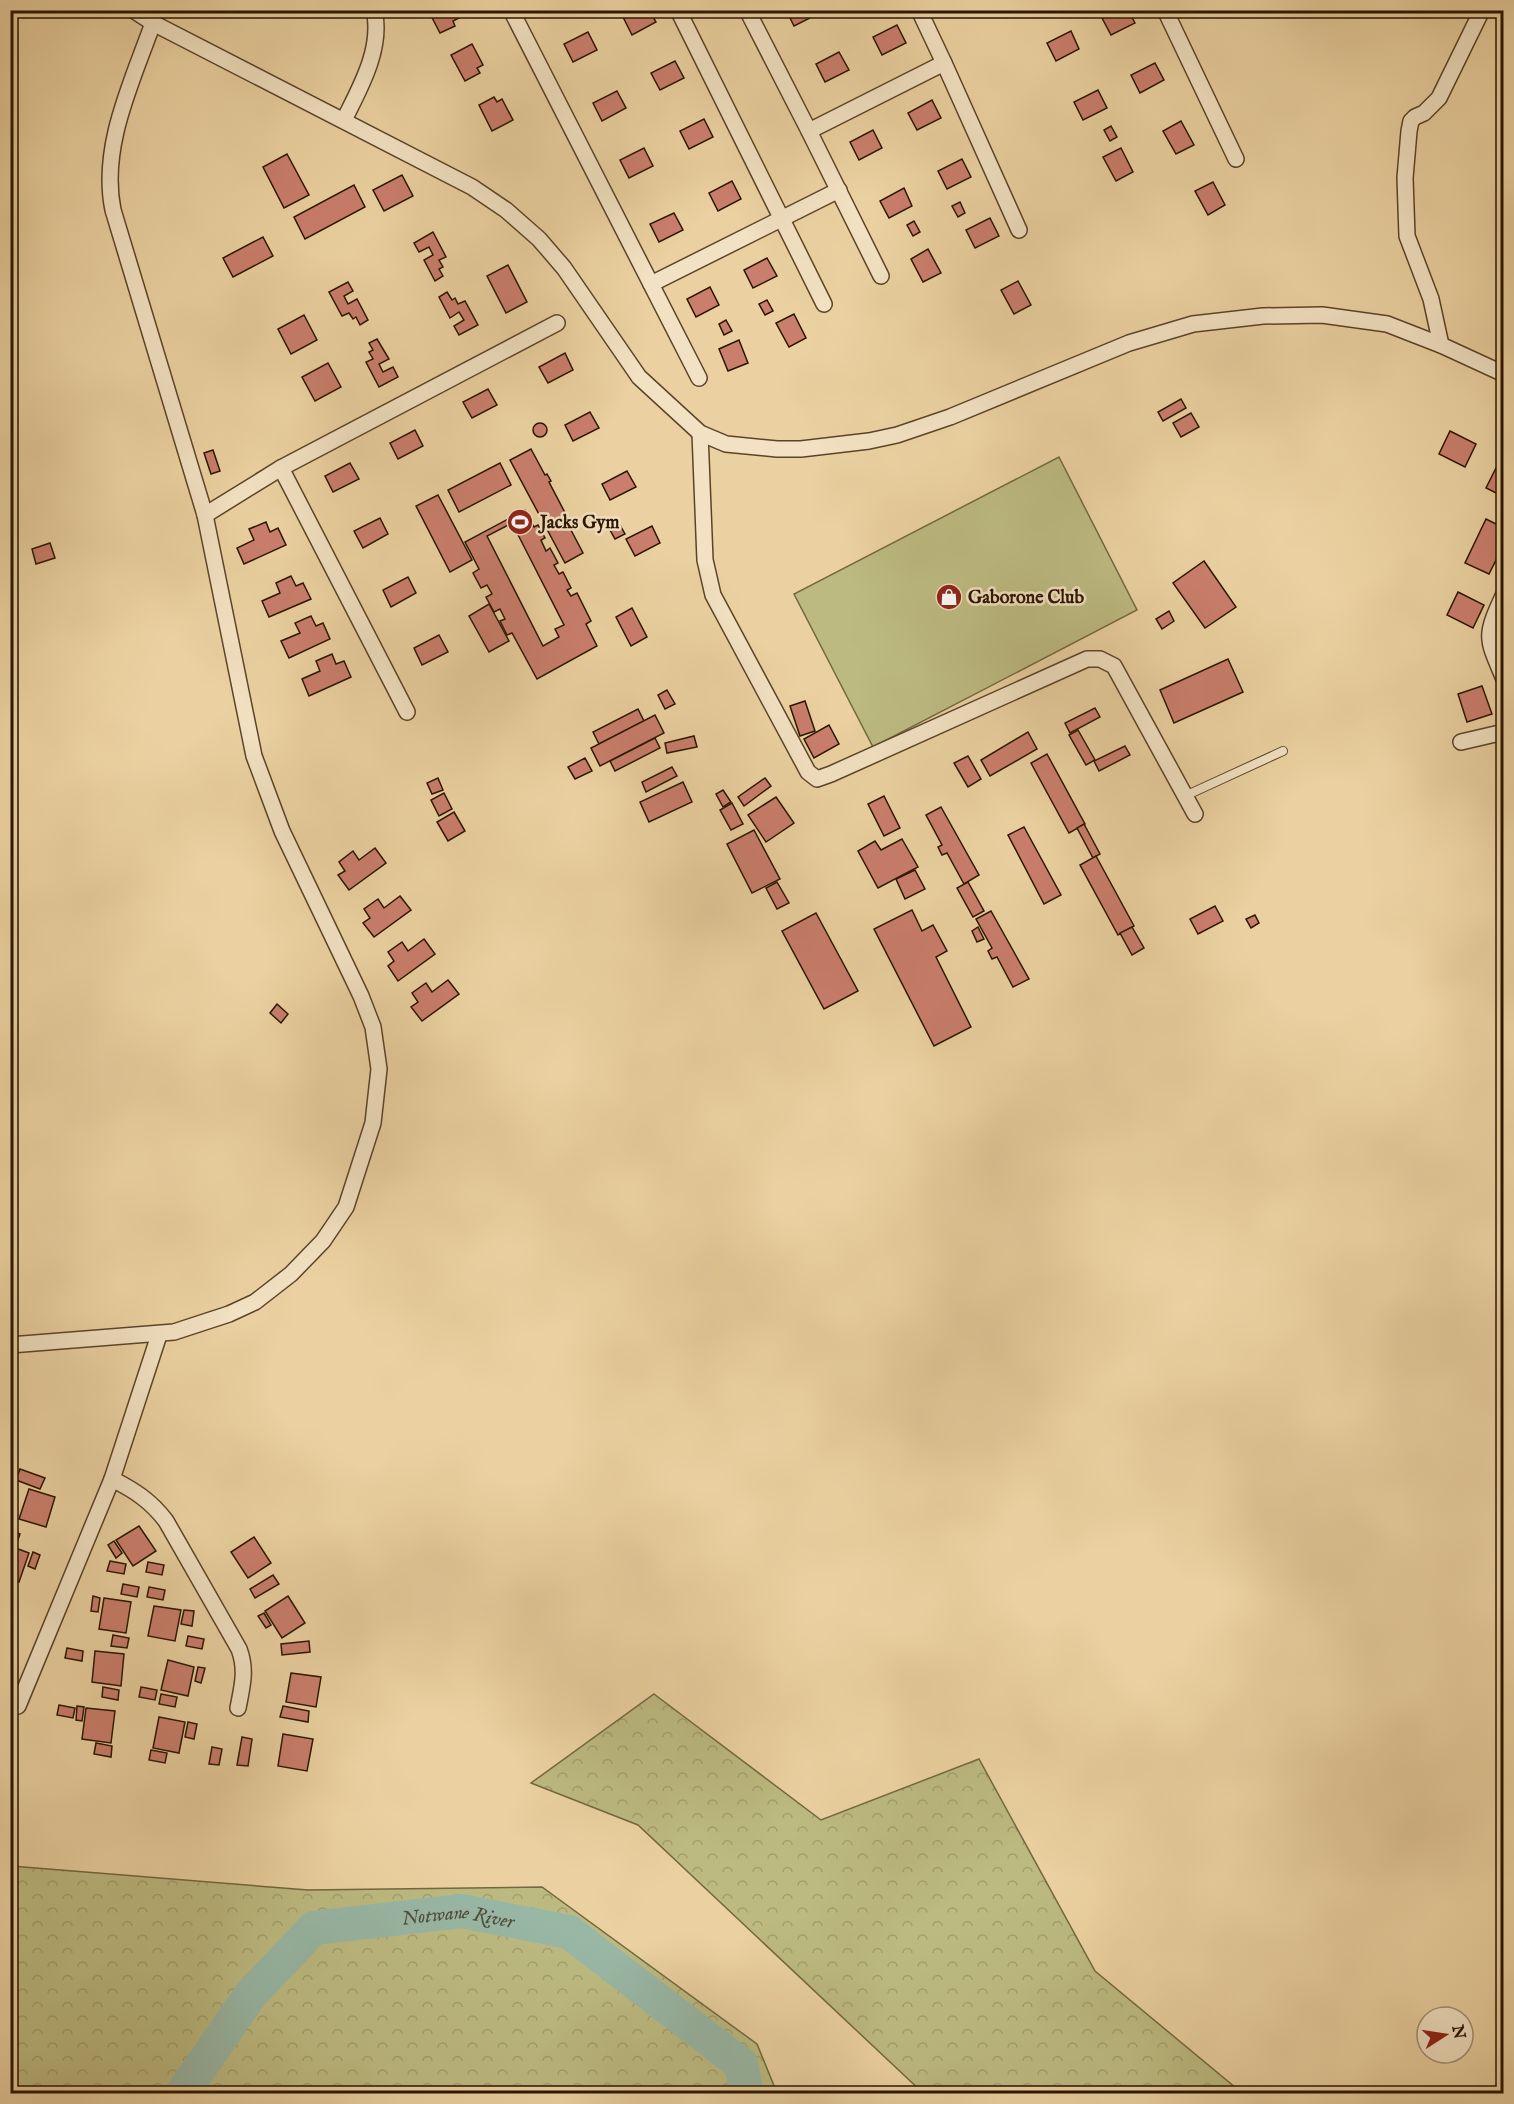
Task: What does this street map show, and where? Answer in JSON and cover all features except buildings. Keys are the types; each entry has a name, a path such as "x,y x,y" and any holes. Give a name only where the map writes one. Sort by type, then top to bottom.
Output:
{"street":[{"path":"133,10 472,187 506,210 539,239 564,268 639,377 700,433 726,444 777,450 869,441 897,435 950,417 1129,343 1193,324 1263,316 1322,315 1388,324 1441,345 1503,374"},
{"path":"344,120 365,77 374,45 374,10"},
{"path":"511,10 699,378"},
{"path":"678,10 824,304"},
{"path":"747,10 881,276"},
{"path":"919,10 1019,230"},
{"path":"1165,10 1236,159"},
{"path":"1441,345 1431,299 1407,236 1405,178 1409,131 1415,117 1439,98 1482,10"},
{"path":"10,1345 159,1335 202,1324 255,1302 291,1274 323,1241 346,1207 373,1123 379,1069 374,1027 282,831 254,756 205,514 122,242 109,190 116,128 153,22"},
{"path":"809,131 944,63"},
{"path":"651,284 838,190"},
{"path":"205,514 281,468 557,323"},
{"path":"700,433 705,560 713,595 808,772 817,779 1087,659 1100,659 1114,666 1196,814"},
{"path":"281,468 407,712"},
{"path":"1503,594 1490,622 1489,645 1503,679"},
{"path":"1461,742 1503,732"},
{"path":"18,1706 112,1479 159,1335"},
{"path":"112,1479 137,1492 154,1505 166,1521 239,1649 244,1660 245,1673 238,1708"}],"lane":[{"path":"1185,796 1283,751"}],"green space":[{"path":"1059,457 1137,610 873,747 794,594"},
{"path":"654,1694 821,1820 979,1759 1095,1971 1242,2093 923,2093 638,1825 531,1783"},
{"path":"11,1866 308,1890 542,1887 757,2044 777,2093 11,2093"}],"waterway":[{"name":"Notwane River","path":"182,2094 251,1994 314,1928 462,1911 569,1932 741,2064 747,2094"}],"place":[{"name":"Jacks Gym","path":"520,522"},
{"name":"Gaborone Club","path":"949,597"}]}
